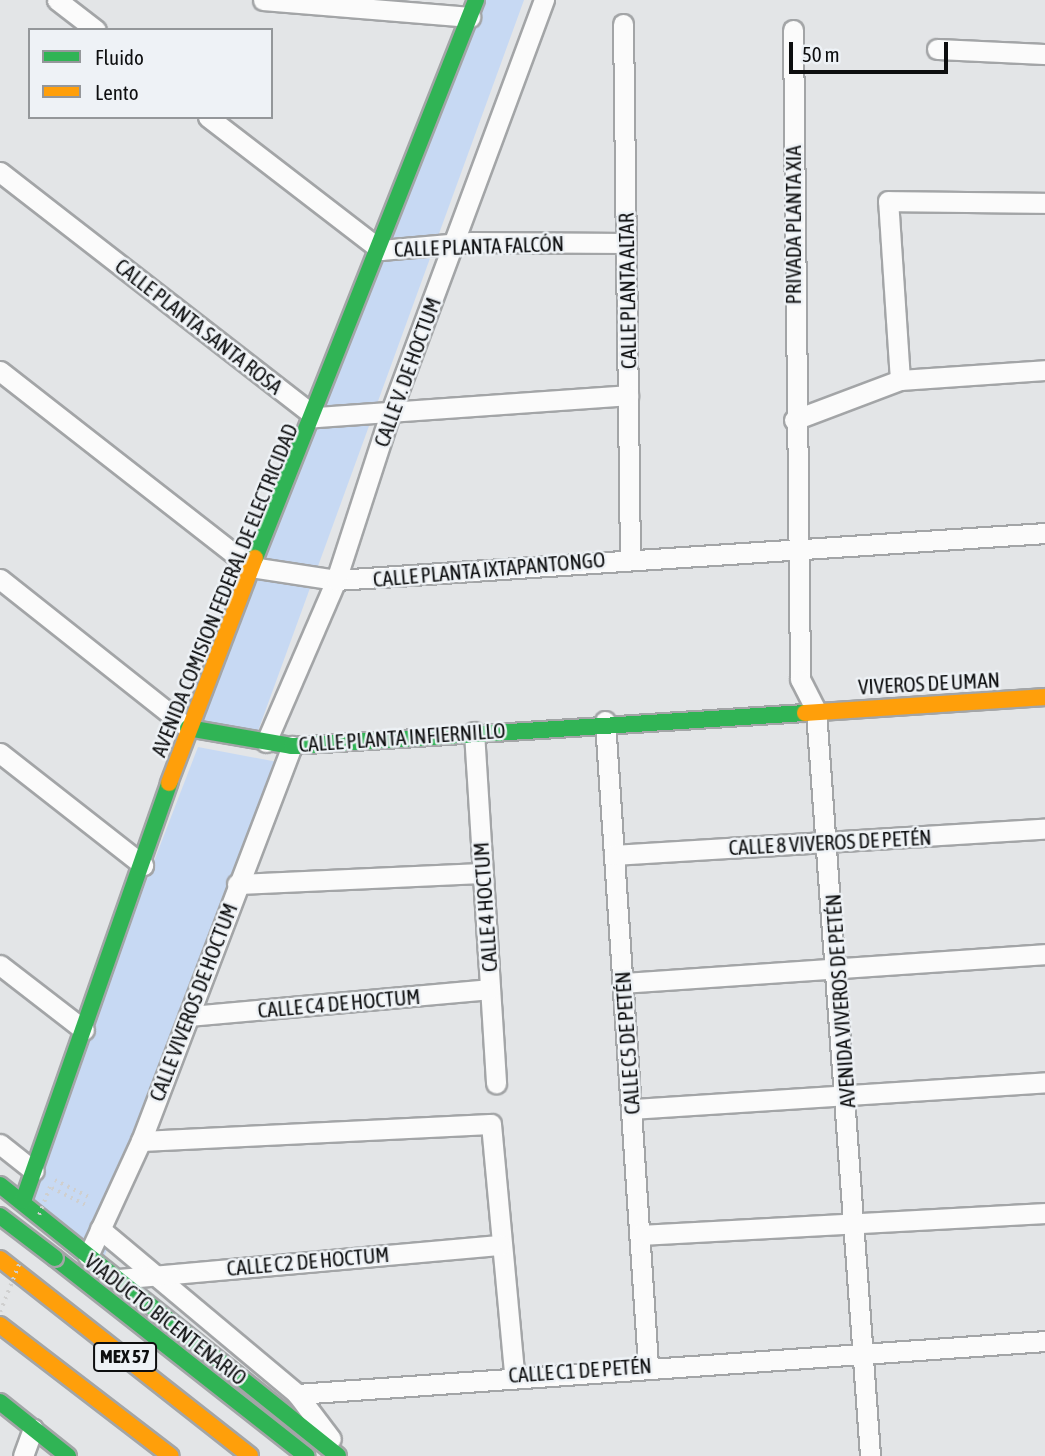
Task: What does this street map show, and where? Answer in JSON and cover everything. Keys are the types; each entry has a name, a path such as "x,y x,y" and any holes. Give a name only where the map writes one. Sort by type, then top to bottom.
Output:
{"main road":[{"name":"AVENIDA COMISION FEDERAL DE ELECTRICIDAD","path":"23,1201 143,865 187,728 251,567 316,417 473,8"},
{"name":"VIVEROS DE UMAN","path":"816,710 1045,697"},
{"name":"CALLE PLANTA INFIERNILLO","path":"187,728 292,746 605,721 816,710"},
{"path":"0,1185 338,1456"},
{"name":"VIADUCTO BICENTENARIO","path":"0,1216 307,1456"},
{"name":"MEX 57","path":"0,1259 250,1456"},
{"name":"MEX 57","path":"0,1325 171,1456"},
{"path":"0,1402 68,1456"}],"street":[{"path":"57,0 93,28"},
{"path":"264,0 473,8"},
{"name":"CALLE V. DE HOCTUM","path":"266,742 336,580 391,411 544,0"},
{"name":"CALLE PLANTA ALTAR","path":"623,24 630,557"},
{"name":"PRIVADA PLANTA XIA","path":"793,30 797,550"},
{"path":"937,49 1045,54"},
{"name":"CALLE PLANTA FALCÓN","path":"211,119 381,250 454,244 626,243"},
{"name":"CALLE PLANTA SANTA ROSA","path":"0,172 316,417"},
{"path":"900,380 888,201 1045,203"},
{"path":"794,420 900,380 1045,370"},
{"name":"CALLE PLANTA IXTAPANTONGO","path":"0,371 251,567 336,580 630,557 797,550 1045,533"},
{"path":"316,417 628,395"},
{"name":"AVENIDA VIVEROS DE PETÉN","path":"797,550 800,679 816,710 838,967 870,1456"},
{"name":"CALLE PLANTA INFIERNILLO","path":"0,579 187,728"},
{"name":"CALLE C5 DE PETÉN","path":"605,721 648,1365"},
{"name":"CALLE 4 HOCTUM","path":"474,732 496,1083"},
{"name":"CALLE VIVEROS DE HOCTUM","path":"88,1256 141,1141 292,746"},
{"path":"0,753 143,865"},
{"name":"CALLE 8 VIVEROS DE PETÉN","path":"614,855 1045,829"},
{"path":"237,884 483,873"},
{"path":"623,983 1045,954"},
{"path":"0,965 84,1030"},
{"name":"CALLE C4 DE HOCTUM","path":"189,1016 490,989"},
{"path":"632,1109 1045,1082"},
{"path":"141,1141 488,1122 514,1374"},
{"path":"0,1144 34,1171"},
{"path":"640,1236 1045,1213"},
{"path":"100,1229 297,1394 344,1456"},
{"name":"CALLE C2 DE HOCTUM","path":"117,1279 500,1245"},
{"name":"CALLE C1 DE PETÉN","path":"297,1394 514,1374 1045,1341"},
{"path":"23,1456 33,1429"},
{"path":"33,1429 47,1456"}],"path":[{"path":"34,1171 91,1198 88,1206 50,1187"}],"shaded area":[{"path":"471,0 524,0 258,731 190,719"},
{"path":"198,747 283,763 101,1266 23,1201"}],"traffic: fast":[{"path":"255,558 476,0"},
{"path":"188,728 292,746 805,713"},
{"path":"23,1201 169,783"},
{"path":"0,1185 338,1456"},
{"path":"0,1216 55,1258"},
{"path":"55,1258 307,1456"},
{"path":"0,1402 68,1456"}],"traffic: slow":[{"path":"169,783 255,558"},
{"path":"805,713 1045,697"},
{"path":"0,1259 250,1456"},
{"path":"0,1325 171,1456"}]}
